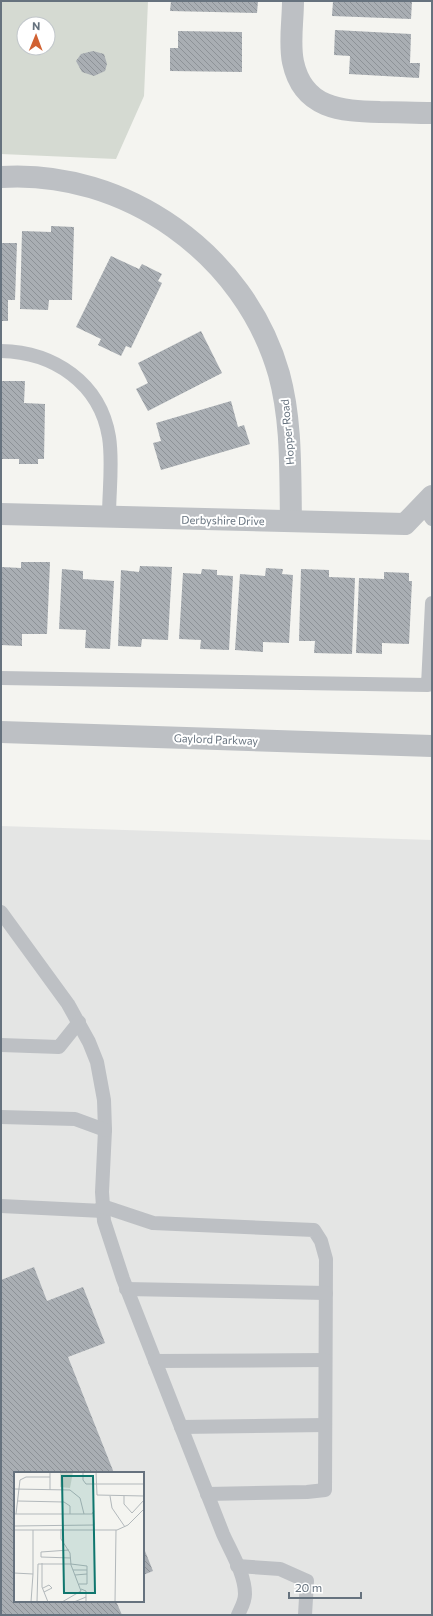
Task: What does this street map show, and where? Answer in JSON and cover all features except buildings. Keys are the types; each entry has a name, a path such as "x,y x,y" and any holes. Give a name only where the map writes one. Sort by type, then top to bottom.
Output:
{"street":[{"path":"293,1 293,64 301,84 311,95 326,105 336,109 350,111 432,113"},
{"name":"Hopper Road","path":"1,177 32,177 63,181 101,190 151,212 184,234 213,260 242,296 258,323 279,374 288,420 291,521"},
{"name":"Derbyshire Drive","path":"1,514 405,524 429,507"},
{"name":"Gaylord Parkway","path":"1,732 432,746"}],"lane":[{"path":"1,351 28,354 63,367 79,380 99,405 109,438 109,517"},
{"path":"1,678 428,685 432,603"},
{"path":"1,912 68,1004 79,1022 97,1062 102,1082 104,1100 105,1130 102,1209 106,1228 126,1289 243,1583 245,1594 243,1605 238,1615"},
{"path":"1,1045 59,1047 79,1022"},
{"path":"1,1118 75,1119 105,1130"},
{"path":"1,1206 102,1209 153,1222 314,1230 321,1241 326,1259 325,1490 307,1492 207,1494"},
{"path":"126,1289 326,1293"},
{"path":"155,1361 325,1360"},
{"path":"181,1428 325,1425"},
{"path":"237,1566 280,1569 307,1581 305,1615"}],"shaded area":[{"path":"1,1 148,1 144,96 116,159 1,154"},
{"path":"1,826 432,840 432,1615 1,1615"}]}
